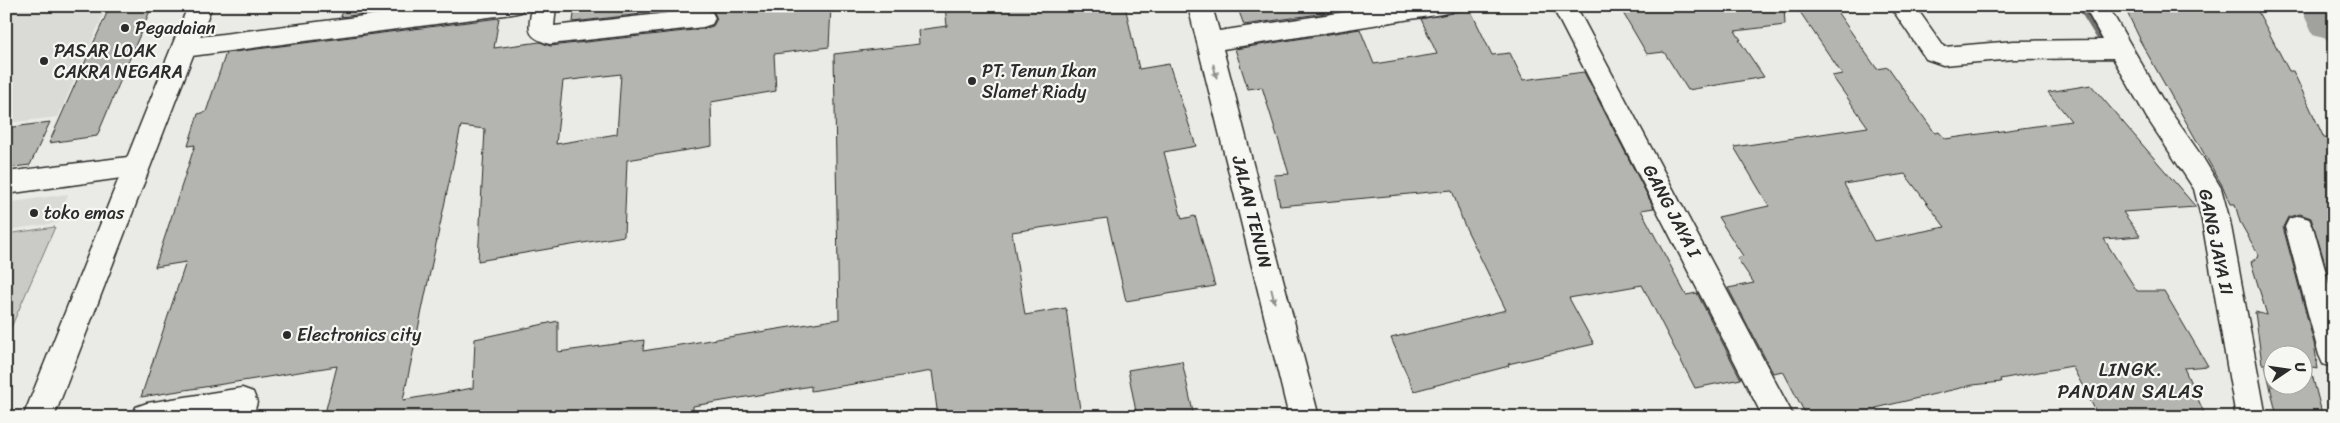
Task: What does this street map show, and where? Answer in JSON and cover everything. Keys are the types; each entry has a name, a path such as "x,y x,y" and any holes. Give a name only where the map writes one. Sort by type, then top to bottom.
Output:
{"street":[{"path":"38,417 200,6"},
{"path":"184,48 512,6"},
{"path":"544,6 541,32 550,34 703,18"},
{"name":"JALAN TENUN","path":"1200,6 1304,417"},
{"path":"1208,42 1442,6"},
{"name":"GANG JAYA I","path":"1564,6 1779,417"},
{"path":"1902,6 1935,53 1943,56 2014,50 2116,49"},
{"name":"GANG JAYA II","path":"2096,6 2116,49 2207,188 2216,221 2251,417"},
{"path":"6,183 136,166"},
{"path":"2299,227 2334,355"},
{"path":"147,417 242,402 237,417"}],"shaded area":[{"name":"PASAR LOAK CAKRA NEGARA","path":"6,6 107,6 58,117 6,123"},
{"name":"toko emas","path":"68,194 58,223 6,230 6,203"},
{"path":"55,227 6,339 6,234"}],"building":[{"path":"110,6 152,6 97,136 49,143"},
{"path":"343,6 426,6 341,17"},
{"path":"575,6 831,6 829,47 774,54 776,91 711,102 712,146 627,160 624,236 478,261 485,129 461,126 403,400 473,388 475,339 558,321 558,352 644,340 643,351 839,319 834,54 919,44 918,30 947,26 945,6 1125,6 1139,69 1169,64 1196,146 1164,152 1182,219 1195,216 1215,286 1126,301 1107,218 1012,232 1025,315 1066,308 1081,417 938,417 932,371 811,391 811,386 693,406 693,417 400,417 400,414 399,417 324,417 337,366 141,397 186,262 155,267 195,145 188,146 198,114 206,112 226,53 499,18 494,48 540,42 550,46 703,29 713,26 717,19 713,10 703,7 573,22","holes":["621,74 617,134 556,144 563,81"]},
{"path":"1237,6 1350,6 1352,9 1244,25"},
{"path":"1619,6 1784,6 1785,25 1735,31 1764,77 1688,90 1664,52 1647,54"},
{"path":"1796,6 1833,6 1877,69 1888,67 1935,133 1939,132 1945,139 2071,121 2048,92 2091,85 2196,207 2123,212 2140,236 2104,239 2137,291 2164,291 2208,366 2184,368 2206,417 2099,417 2072,366 2000,379 2001,382 1973,385 1876,408 1881,417 1807,417 1783,371 1773,373 1728,288 1754,283 1737,258 1743,256 1718,217 1769,206 1734,147 1868,127 1832,76 1842,74","holes":["1905,174 1945,227 1874,241 1844,184"]},
{"path":"2124,6 2255,6 2289,71 2293,71 2324,138 2334,139 2334,293 2311,218 2300,214 2288,217 2283,227 2314,343 2318,369 2312,368 2312,346 2262,346 2262,364 2255,312 2267,315 2251,262 2259,256 2240,222 2235,204 2230,204 2223,187 2139,39"},
{"path":"1470,9 1492,55 1510,53 1523,80 1584,72 1654,208 1641,210 1686,295 1697,293 1741,379 1695,388 1642,285 1569,298 1594,344 1508,364 1509,366 1414,391 1391,338 1506,310 1463,222 1452,190 1280,206 1274,175 1289,174 1262,87 1248,89 1235,49 1360,29 1374,64 1437,54 1421,19"},
{"path":"50,122 30,165 6,168 6,128"},
{"path":"1182,361 1194,417 1137,417 1128,370"},
{"path":"2312,375 2323,417 2277,417 2272,396 2312,396"}],"waterway":[{"path":"2083,6 2102,37"},
{"path":"2329,6 2334,20"}],"place":[{"name":"Pegadaian","path":"125,28"},
{"name":"PASAR LOAK CAKRA NEGARA","path":"44,61"},
{"name":"PT. Tenun Ikan Slamet Riady","path":"972,81"},
{"name":"toko emas","path":"34,213"},
{"name":"Electronics city","path":"287,335"}],"district":[{"name":"LINGK. PANDAN SALAS","path":"2131,380"}]}
